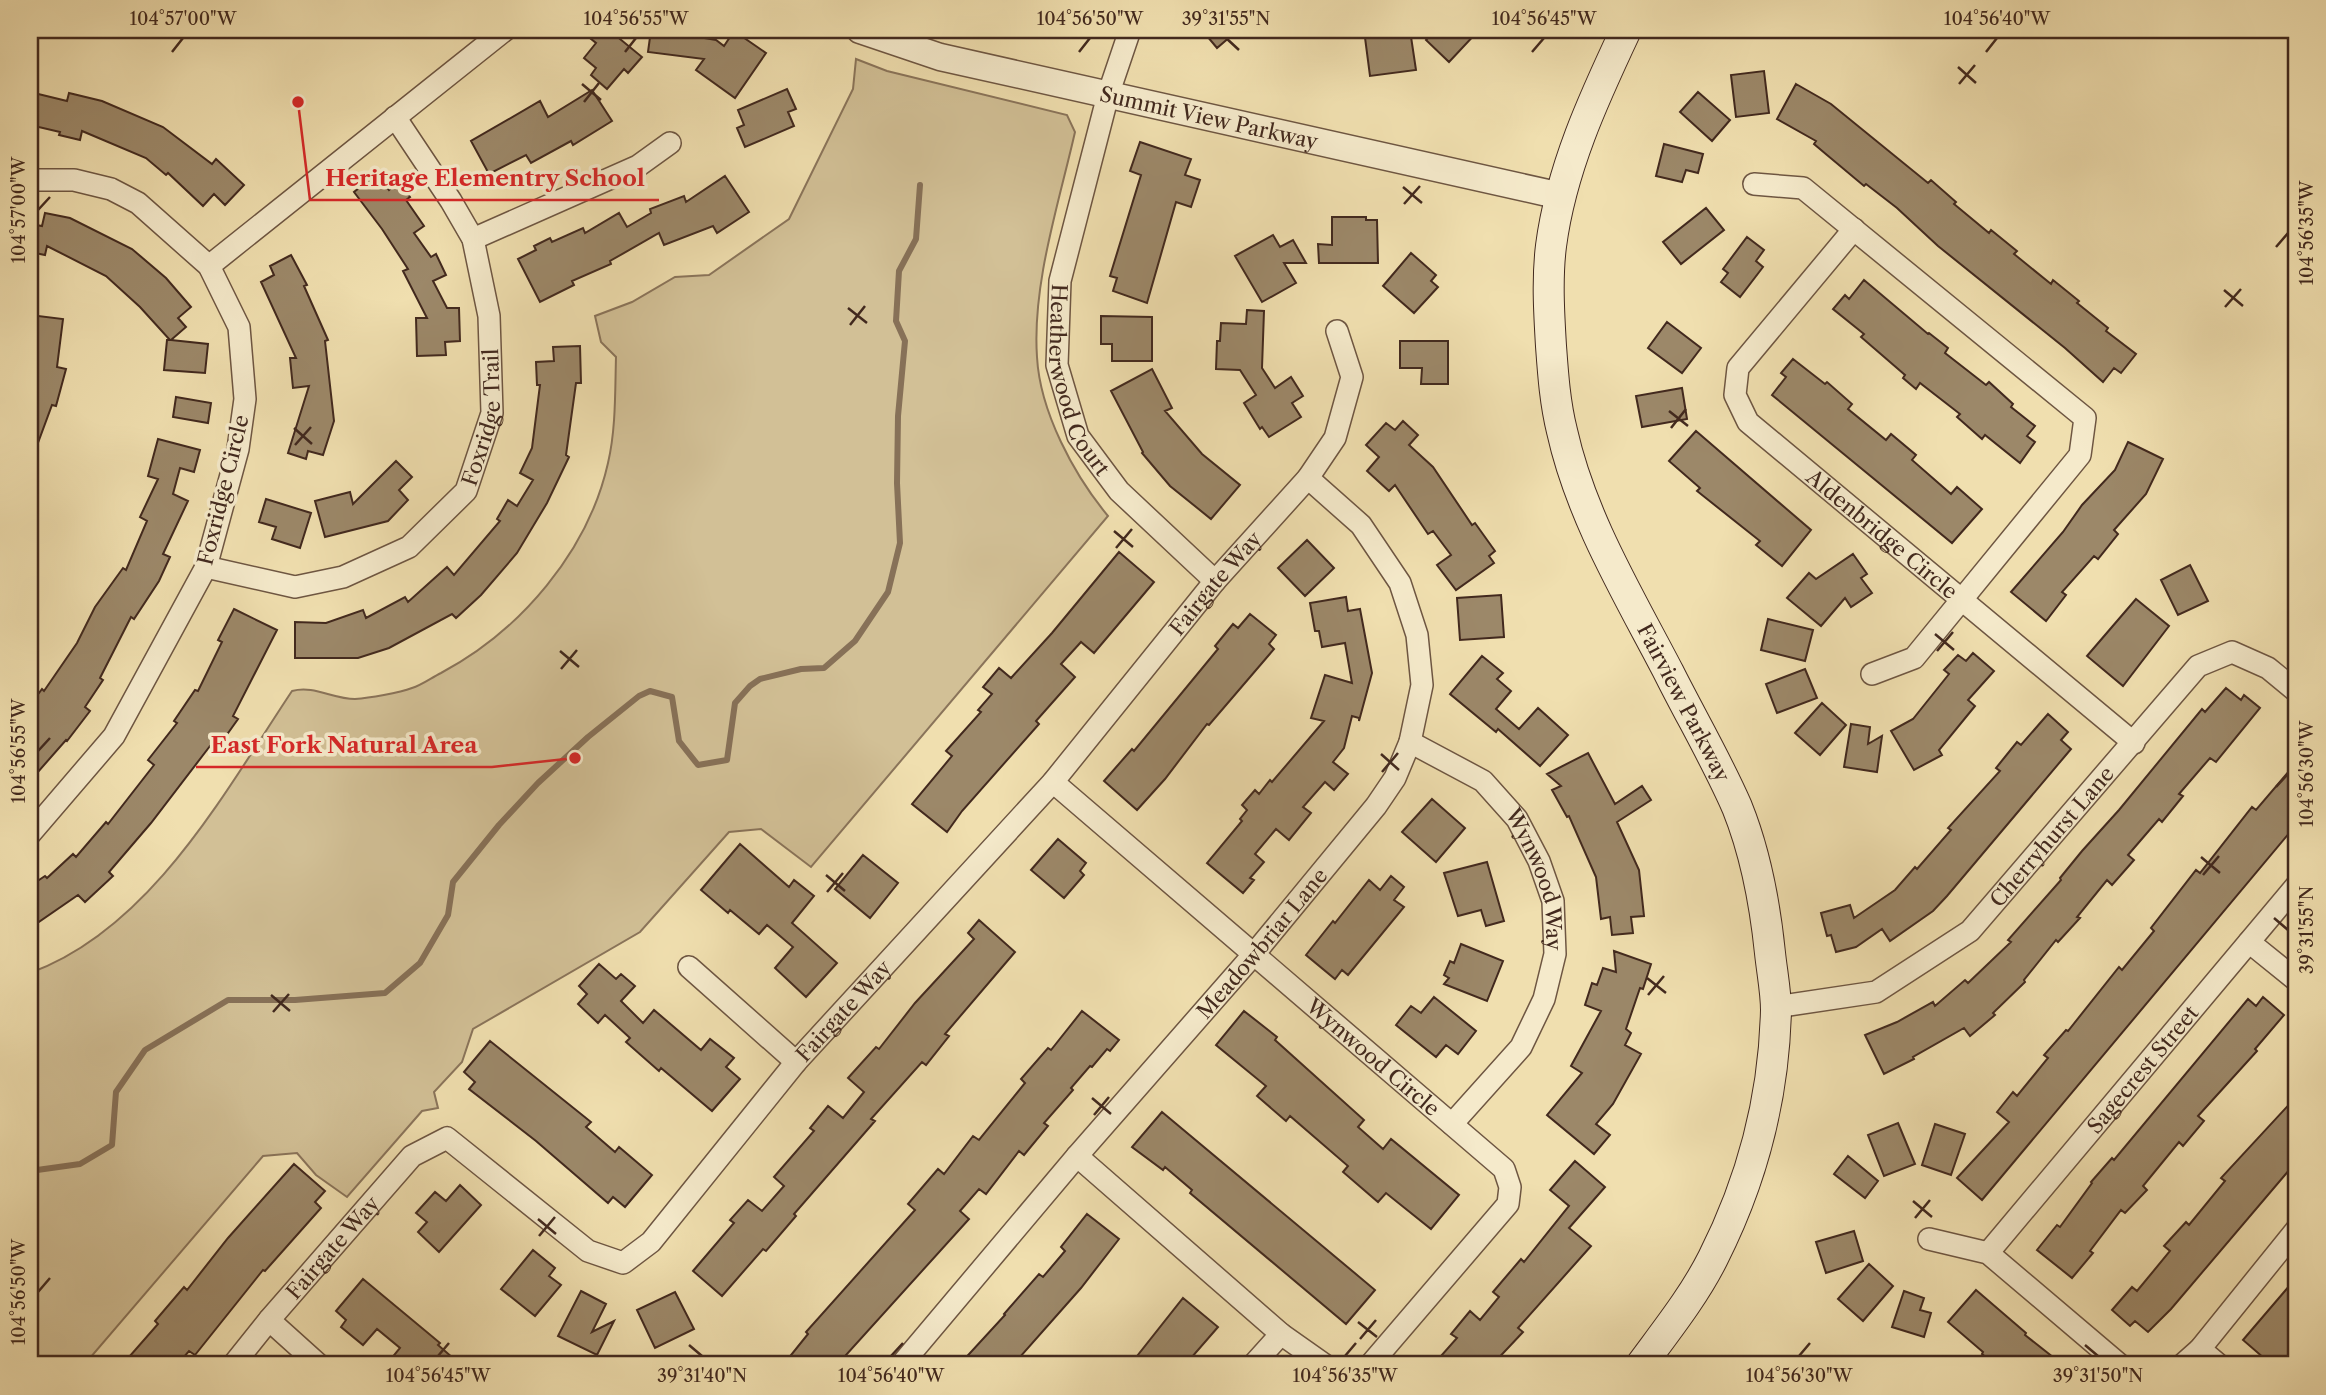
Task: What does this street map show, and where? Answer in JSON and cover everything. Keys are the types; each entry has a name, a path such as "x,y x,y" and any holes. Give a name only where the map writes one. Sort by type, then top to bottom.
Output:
{"main road":[{"name":"Fairview Parkway","path":"1626,30 1597,92 1561,196 1551,246 1549,306 1553,374 1562,431 1581,495 1737,807 1753,854 1766,909 1776,1007 1772,1076 1759,1141 1739,1202 1712,1261 1679,1314 1641,1365"}],"street":[{"path":"209,265 505,30"},
{"name":"Summit View Parkway","path":"860,30 940,57 1561,196"},
{"name":"Heatherwood Court","path":"1130,30 1108,95 1060,281 1056,365 1078,436 1119,491 1214,581"},
{"name":"Foxridge Trail","path":"206,567 295,587 344,577 409,547 466,491 492,413 489,316 473,239 452,201 395,117"},
{"path":"473,239 638,166 670,143"},
{"name":"Foxridge Circle","path":"30,180 74,180 111,189 138,203 209,265 239,327 246,399 238,449 206,567 114,736 30,834"},
{"name":"Aldenbridge Circle","path":"1754,184 1803,188 1854,229 2085,418 2080,455 1961,599 1748,422 1735,395 1738,368 1854,229"},
{"name":"Fairgate Way","path":"233,1365 412,1156 447,1138 588,1251 623,1263 651,1242 796,1062 1053,782 1214,581 1308,478 1335,438 1352,377 1337,331"},
{"name":"Meadowbriar Lane","path":"901,1365 1077,1156 1254,954 1376,806 1395,778 1410,742 1422,685 1417,635 1400,583 1361,524 1308,478"},
{"path":"1872,674 1914,658 1961,599 2134,743"},
{"name":"Cherryhurst Lane","path":"1776,1007 1876,992 1970,931 2198,666 2232,652 2268,668 2296,691"},
{"name":"Wynwood Way","path":"1410,742 1483,781 1517,819 1539,861 1553,901 1555,954 1544,999 1521,1047 1452,1124"},
{"name":"Wynwood Circle","path":"1053,782 1504,1169 1510,1187 1508,1204 1370,1365"},
{"name":"Sagecrest Street","path":"1988,1253 2296,886"},
{"path":"2249,942 2296,980"},
{"path":"689,967 796,1062"},
{"path":"1077,1156 1281,1334 1325,1365"},
{"path":"2182,1365 2200,1349 2296,1230"},
{"path":"1929,1239 1988,1253 2120,1365"},
{"path":"269,1320 319,1365"},
{"path":"1253,1365 1281,1334"},
{"path":"2200,1349 2219,1365"}],"shaded area":[{"path":"856,59 887,71 1067,115 1075,132 1043,272 1037,357 1045,399 1061,442 1083,482 1108,516 811,867 761,829 729,832 640,932 473,1029 462,1062 434,1092 438,1108 422,1111 347,1197 316,1175 297,1153 263,1156 84,1365 30,1365 30,973 73,952 112,925 148,891 181,854 211,813 292,691 316,691 355,699 412,688 470,656 498,635 547,586 585,527 598,496 611,450 616,357 601,342 595,316 632,302 675,277 709,275 789,219 853,89"}],"building":[{"path":"580,30 609,30 642,57 628,73 624,69 607,89 591,75 596,68 584,58 596,43"},
{"path":"651,30 687,30 686,35 716,40 724,46 734,31 766,53 735,98 696,70 704,59 648,52"},
{"path":"1202,30 1238,30 1217,48"},
{"path":"1364,30 1410,30 1416,70 1370,76"},
{"path":"1435,30 1479,30 1449,62 1426,40"},
{"path":"1764,71 1769,113 1736,117 1731,75"},
{"path":"1796,84 1831,104 1928,183 1931,180 1956,202 1954,204 1989,233 1991,230 2017,251 2014,254 2051,284 2053,280 2079,301 2077,303 2108,328 2106,331 2136,354 2121,373 2114,368 2103,382 1938,246 1897,208 1866,184 1864,186 1827,155 1814,144 1816,141 1777,119"},
{"path":"787,89 796,109 788,112 794,126 745,147 737,128 744,125 738,110"},
{"path":"592,90 612,121 573,145 571,141 531,163 526,155 489,174 471,141 540,101 548,117"},
{"path":"30,92 67,101 69,93 102,101 163,127 212,164 216,159 244,185 225,205 214,194 203,206 168,173 166,175 146,158 82,131 80,140 30,125"},
{"path":"1698,92 1730,120 1712,141 1680,112"},
{"path":"1140,142 1191,159 1185,175 1200,180 1191,207 1176,202 1147,303 1113,291 1117,278 1110,276 1141,175 1130,171"},
{"path":"1664,144 1703,154 1698,173 1686,170 1682,182 1656,176"},
{"path":"377,174 389,190 398,182 410,197 406,200 424,226 414,233 431,257 436,254 446,275 433,281 447,308 459,308 460,341 445,342 446,355 417,356 416,318 427,318 403,271 408,269 354,192"},
{"path":"725,176 749,212 717,233 713,226 664,245 659,233 610,261 611,264 572,281 574,285 540,302 518,259 536,250 534,246 550,238 552,242 583,228 585,233 619,213 627,227 651,213 650,209 684,196 686,202"},
{"path":"1706,208 1724,230 1681,264 1663,242"},
{"path":"45,213 70,218 132,249 166,278 191,307 178,318 186,327 171,340 208,344 205,373 164,370 167,340 170,340 140,307 106,276 47,246 45,255 30,252 30,224 42,226"},
{"path":"1332,217 1366,217 1366,220 1377,220 1378,263 1319,263 1318,244 1332,245"},
{"path":"1273,235 1280,247 1293,240 1306,263 1284,263 1296,283 1262,302 1235,256"},
{"path":"1747,237 1764,250 1756,261 1763,267 1740,297 1721,282 1728,273 1723,269"},
{"path":"1411,253 1436,275 1431,281 1438,287 1414,313 1383,286"},
{"path":"291,255 307,285 304,286 328,340 325,341 334,421 323,455 308,451 306,459 288,453 309,386 293,388 290,358 296,358 261,282 274,275 270,266"},
{"path":"1864,280 1948,348 1945,353 1986,385 1989,382 2013,404 2011,407 2035,426 2027,436 2035,442 2020,463 1985,435 1982,439 1957,417 1960,414 1920,383 1916,389 1903,378 1905,375 1861,337 1864,334 1833,309 1845,295 1849,299"},
{"path":"1247,310 1264,311 1262,368 1275,388 1291,377 1303,396 1292,403 1301,417 1269,437 1262,427 1260,429 1244,403 1256,395 1240,370 1216,369 1221,323 1246,324"},
{"path":"30,315 63,319 57,367 66,369 56,406 52,405 32,459 30,459"},
{"path":"1101,316 1152,317 1152,361 1112,361 1112,344 1101,344"},
{"path":"1667,322 1701,348 1682,373 1648,348"},
{"path":"1400,341 1448,341 1448,384 1421,384 1422,368 1400,368"},
{"path":"580,346 581,383 576,383 566,455 569,457 547,503 517,553 481,595 456,618 452,614 389,648 358,658 295,658 295,622 326,623 363,610 366,618 405,597 408,602 447,567 454,575 500,521 497,519 508,500 517,506 533,480 520,473 532,448 540,385 537,385 536,362 554,361 553,347"},
{"path":"1793,359 1825,384 1827,382 1852,404 1848,409 1886,440 1891,434 1916,455 1912,460 1951,494 1957,487 1982,509 1952,543 1772,395 1786,377 1781,373"},
{"path":"1152,369 1172,408 1165,411 1202,454 1240,485 1211,519 1170,486 1142,453 1111,391"},
{"path":"1682,388 1687,419 1642,427 1636,396"},
{"path":"176,397 211,403 208,423 173,417"},
{"path":"1403,421 1418,435 1409,445 1433,467 1472,525 1475,523 1495,551 1489,556 1494,563 1456,590 1437,565 1451,555 1433,531 1428,534 1395,485 1389,491 1367,471 1379,457 1366,445 1386,423 1395,430"},
{"path":"1696,431 1811,530 1782,566 1756,545 1760,541 1697,491 1700,488 1669,461"},
{"path":"158,439 200,450 194,472 180,468 173,494 188,501 163,554 170,557 159,581 134,619 131,617 100,678 103,680 85,707 90,711 30,781 30,705 42,689 44,691 77,643 95,607 123,568 126,570 147,521 140,517 158,479 148,476"},
{"path":"2128,442 2163,459 2146,494 2114,530 2118,534 2098,559 2094,556 2062,592 2066,595 2046,621 2011,592 2063,532 2082,505 2115,470"},
{"path":"396,461 412,477 399,490 408,500 388,521 325,537 315,501 350,492 353,504"},
{"path":"266,499 311,513 300,548 272,539 276,527 259,522"},
{"path":"1307,540 1334,568 1305,596 1278,568"},
{"path":"1119,552 1154,582 1094,653 1081,642 1061,664 1075,677 1036,721 1039,724 962,811 947,832 912,804 952,756 946,751 981,712 978,710 992,694 983,687 999,668 1011,678"},
{"path":"1853,554 1867,574 1861,578 1872,593 1851,607 1845,598 1821,626 1787,598 1809,573 1816,579"},
{"path":"2190,565 2208,601 2178,615 2161,580"},
{"path":"1501,595 1504,637 1460,640 1457,598"},
{"path":"1346,597 1348,611 1360,609 1372,673 1359,721 1359,718 1352,716 1344,748 1333,762 1348,774 1334,790 1325,782 1303,807 1311,813 1289,840 1276,829 1255,854 1264,862 1250,878 1254,880 1243,893 1207,863 1242,821 1240,819 1247,810 1242,805 1255,790 1259,794 1270,780 1272,782 1324,721 1311,718 1325,675 1352,683 1345,643 1322,647 1319,631 1315,631 1310,603"},
{"path":"2136,599 2169,626 2123,686 2087,656"},
{"path":"234,609 277,630 233,716 238,719 216,750 210,746 151,823 109,872 113,876 85,902 78,895 30,928 30,886 45,876 47,878 73,854 76,857 106,822 108,824 154,765 148,760 177,723 174,721 195,690 198,691 222,642 218,640"},
{"path":"1250,614 1276,635 1269,644 1274,649 1209,725 1207,724 1165,779 1137,810 1104,781 1132,749 1134,751 1218,649 1215,646 1233,624 1238,628"},
{"path":"1768,619 1813,630 1805,661 1761,650"},
{"path":"1973,653 1994,671 1968,700 1975,706 1939,750 1942,755 1914,770 1891,731 1913,719 1949,674 1944,670 1958,655 1966,661"},
{"path":"1482,656 1503,673 1497,679 1511,691 1496,709 1519,729 1538,708 1568,735 1540,766 1498,729 1496,732 1450,694"},
{"path":"1805,669 1817,698 1777,713 1766,684"},
{"path":"2226,688 2241,700 2244,695 2260,708 2216,762 2210,758 2179,794 2183,796 2162,822 2159,819 2128,855 2134,860 2112,885 2107,880 2077,917 2080,918 2058,942 2056,940 2025,982 1993,1013 1995,1015 1970,1036 1964,1028 1884,1074 1865,1035 1897,1022 1933,1002 1935,1006 1965,980 1968,983 2011,942 2008,940 2202,709 2205,712"},
{"path":"1822,703 1846,725 1820,755 1795,733"},
{"path":"2048,714 2068,732 2061,740 2071,749 1947,896 1933,911 1890,941 1882,929 1856,947 1836,952 1831,935 1827,936 1821,913 1850,905 1854,918 1895,890 1915,867 1917,869 1951,830 1948,828 2000,771 1996,768 2017,742 2021,745"},
{"path":"1851,724 1870,727 1868,744 1882,736 1877,772 1844,767"},
{"path":"1588,753 1615,804 1642,786 1651,800 1617,822 1639,870 1644,916 1631,917 1633,933 1612,935 1610,917 1601,919 1596,877 1569,816 1567,817 1552,790 1561,786 1547,774"},
{"path":"2296,763 2296,825 1982,1200 1957,1178 2009,1122 1997,1112 2013,1092 2017,1096 2048,1058 2044,1055 2066,1030 2068,1031 2119,967 2122,970 2154,931 2151,928 2196,870 2200,873 2252,807 2256,810"},
{"path":"1432,799 1465,828 1436,862 1402,832"},
{"path":"1058,839 1086,863 1080,871 1084,875 1064,898 1031,870"},
{"path":"740,844 789,887 794,880 814,896 792,923 837,963 806,997 775,968 793,947 767,925 759,934 701,890"},
{"path":"863,855 898,883 870,918 835,889"},
{"path":"1487,862 1504,921 1486,926 1481,910 1458,916 1444,873"},
{"path":"1391,876 1404,887 1394,900 1404,907 1348,975 1342,970 1335,979 1306,955 1369,880 1380,890"},
{"path":"979,920 1015,952 945,1034 949,1036 926,1065 922,1062 871,1119 875,1121 794,1214 796,1216 722,1296 693,1271 734,1223 730,1220 748,1200 762,1211 784,1186 774,1177 814,1131 810,1128 828,1106 843,1118 864,1092 848,1078 876,1047 879,1049 915,1003 974,939 968,933"},
{"path":"1461,944 1503,961 1487,1001 1444,984 1449,978 1444,975 1450,961 1454,963"},
{"path":"1614,951 1651,964 1626,1029 1631,1033 1625,1045 1641,1054 1613,1104 1596,1124 1610,1135 1594,1154 1547,1115 1582,1073 1571,1066 1601,1011 1585,1005 1592,983 1597,985 1603,968 1616,972"},
{"path":"599,964 616,979 621,974 635,986 621,1001 643,1023 654,1010 701,1050 710,1039 734,1058 726,1067 740,1079 712,1111 626,1042 630,1038 605,1015 598,1023 578,1004 587,994 579,986"},
{"path":"1434,997 1476,1031 1458,1054 1446,1045 1436,1057 1396,1025 1411,1006 1421,1013"},
{"path":"2263,997 2284,1015 2255,1049 2257,1051 2198,1116 2204,1121 2183,1146 2179,1142 2143,1186 2147,1190 2125,1213 2121,1210 2090,1251 2093,1253 2072,1278 2037,1250 2057,1225 2060,1227 2091,1182 2112,1158 2114,1160 2248,999 2256,1006"},
{"path":"1082,1011 1119,1040 1110,1051 1107,1049 1092,1067 1090,1066 1071,1088 1073,1090 1044,1123 1048,1126 1024,1155 1019,1151 986,1194 979,1189 960,1211 969,1219 837,1365 783,1365 808,1334 806,1332 915,1210 908,1204 938,1169 944,1174 973,1136 979,1140 1025,1083 1021,1079 1048,1048 1051,1050"},
{"path":"1244,1011 1277,1037 1275,1040 1364,1120 1358,1127 1383,1149 1391,1139 1459,1195 1431,1229 1386,1193 1378,1202 1343,1172 1348,1166 1290,1116 1286,1121 1257,1096 1266,1086 1216,1045"},
{"path":"490,1041 591,1122 586,1127 615,1152 619,1147 652,1175 625,1207 613,1197 608,1203 536,1141 469,1089 475,1082 464,1072"},
{"path":"2296,1097 2296,1162 2171,1309 2148,1332 2135,1321 2130,1326 2112,1310 2132,1287 2137,1291 2170,1251 2164,1246 2186,1222 2189,1225 2225,1181 2221,1178"},
{"path":"1162,1112 1375,1290 1346,1324 1190,1193 1192,1190 1165,1167 1163,1170 1132,1147"},
{"path":"1898,1123 1915,1164 1884,1176 1868,1135"},
{"path":"1935,1124 1965,1134 1951,1175 1922,1165"},
{"path":"1848,1156 1878,1181 1865,1198 1834,1174"},
{"path":"1575,1161 1605,1187 1569,1228 1591,1246 1518,1328 1523,1332 1492,1365 1433,1365 1457,1338 1451,1334 1470,1311 1480,1320 1499,1297 1493,1292 1521,1259 1524,1262 1569,1206 1550,1190"},
{"path":"294,1164 325,1191 315,1202 321,1208 265,1271 263,1270 195,1355 189,1351 177,1365 122,1365 158,1324 155,1321 184,1287 187,1290 228,1238"},
{"path":"460,1185 481,1205 439,1252 418,1232 427,1222 416,1213 435,1192 446,1201"},
{"path":"1087,1214 1119,1239 1081,1288 1013,1365 959,1365 1039,1274 1043,1277 1065,1251 1061,1247"},
{"path":"1854,1231 1863,1261 1826,1273 1816,1242"},
{"path":"533,1250 555,1268 549,1276 561,1285 535,1316 501,1289"},
{"path":"1869,1264 1893,1286 1863,1321 1838,1299"},
{"path":"2296,1278 2296,1349 2283,1365 2272,1365 2243,1340"},
{"path":"363,1279 440,1343 438,1345 461,1365 386,1365 400,1348 377,1329 363,1345 341,1327 346,1320 336,1311"},
{"path":"1976,1290 2063,1365 1995,1365 1982,1354 1983,1352 1948,1322"},
{"path":"581,1291 606,1304 592,1332 614,1321 597,1355 558,1336"},
{"path":"1904,1291 1924,1298 1920,1310 1931,1313 1924,1337 1892,1327"},
{"path":"675,1292 694,1329 655,1348 637,1310"},
{"path":"1183,1298 1218,1327 1185,1365 1130,1365"}],"waterway":[{"path":"30,1171 80,1164 112,1145 116,1092 145,1050 228,1000 295,1000 385,993 420,963 448,915 453,882 499,825 538,783 588,737 639,696 650,691 672,697 679,741 698,765 727,760 735,703 750,686 760,679 801,669 824,668 855,641 888,592 900,543 898,416 905,341 896,321 899,271 916,239 920,185"}],"place":[{"name":"Heritage Elementry School","path":"298,102"},
{"name":"East Fork Natural Area","path":"575,758"}]}
